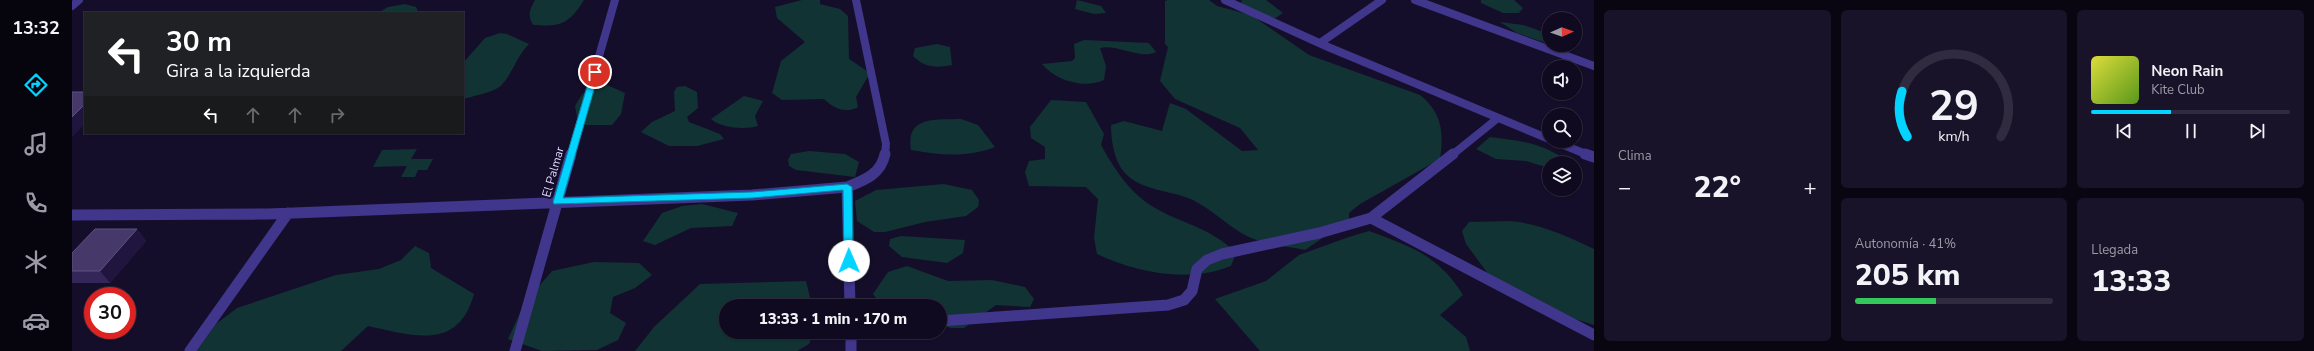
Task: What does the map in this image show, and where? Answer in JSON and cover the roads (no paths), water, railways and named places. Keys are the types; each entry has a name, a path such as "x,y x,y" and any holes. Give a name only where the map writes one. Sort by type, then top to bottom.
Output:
{"street":[{"path":"72,6 79,0"},
{"name":"El Palmar","path":"515,351 615,0"},
{"path":"72,215 288,213 752,195 847,187 868,178 880,170 886,160 886,144 856,0"},
{"path":"1224,0 1320,43 1542,136"},
{"path":"1320,43 1382,0"},
{"path":"1415,0 1594,66"},
{"path":"947,321 1168,305 1184,300 1192,291 1197,269 1207,260 1222,254 1319,233 1371,218 1498,118"},
{"path":"1572,148 1594,157"},
{"path":"847,187 850,299"},
{"path":"190,351 288,213"},
{"path":"1371,218 1594,335"},
{"path":"851,339 851,351"}]}
